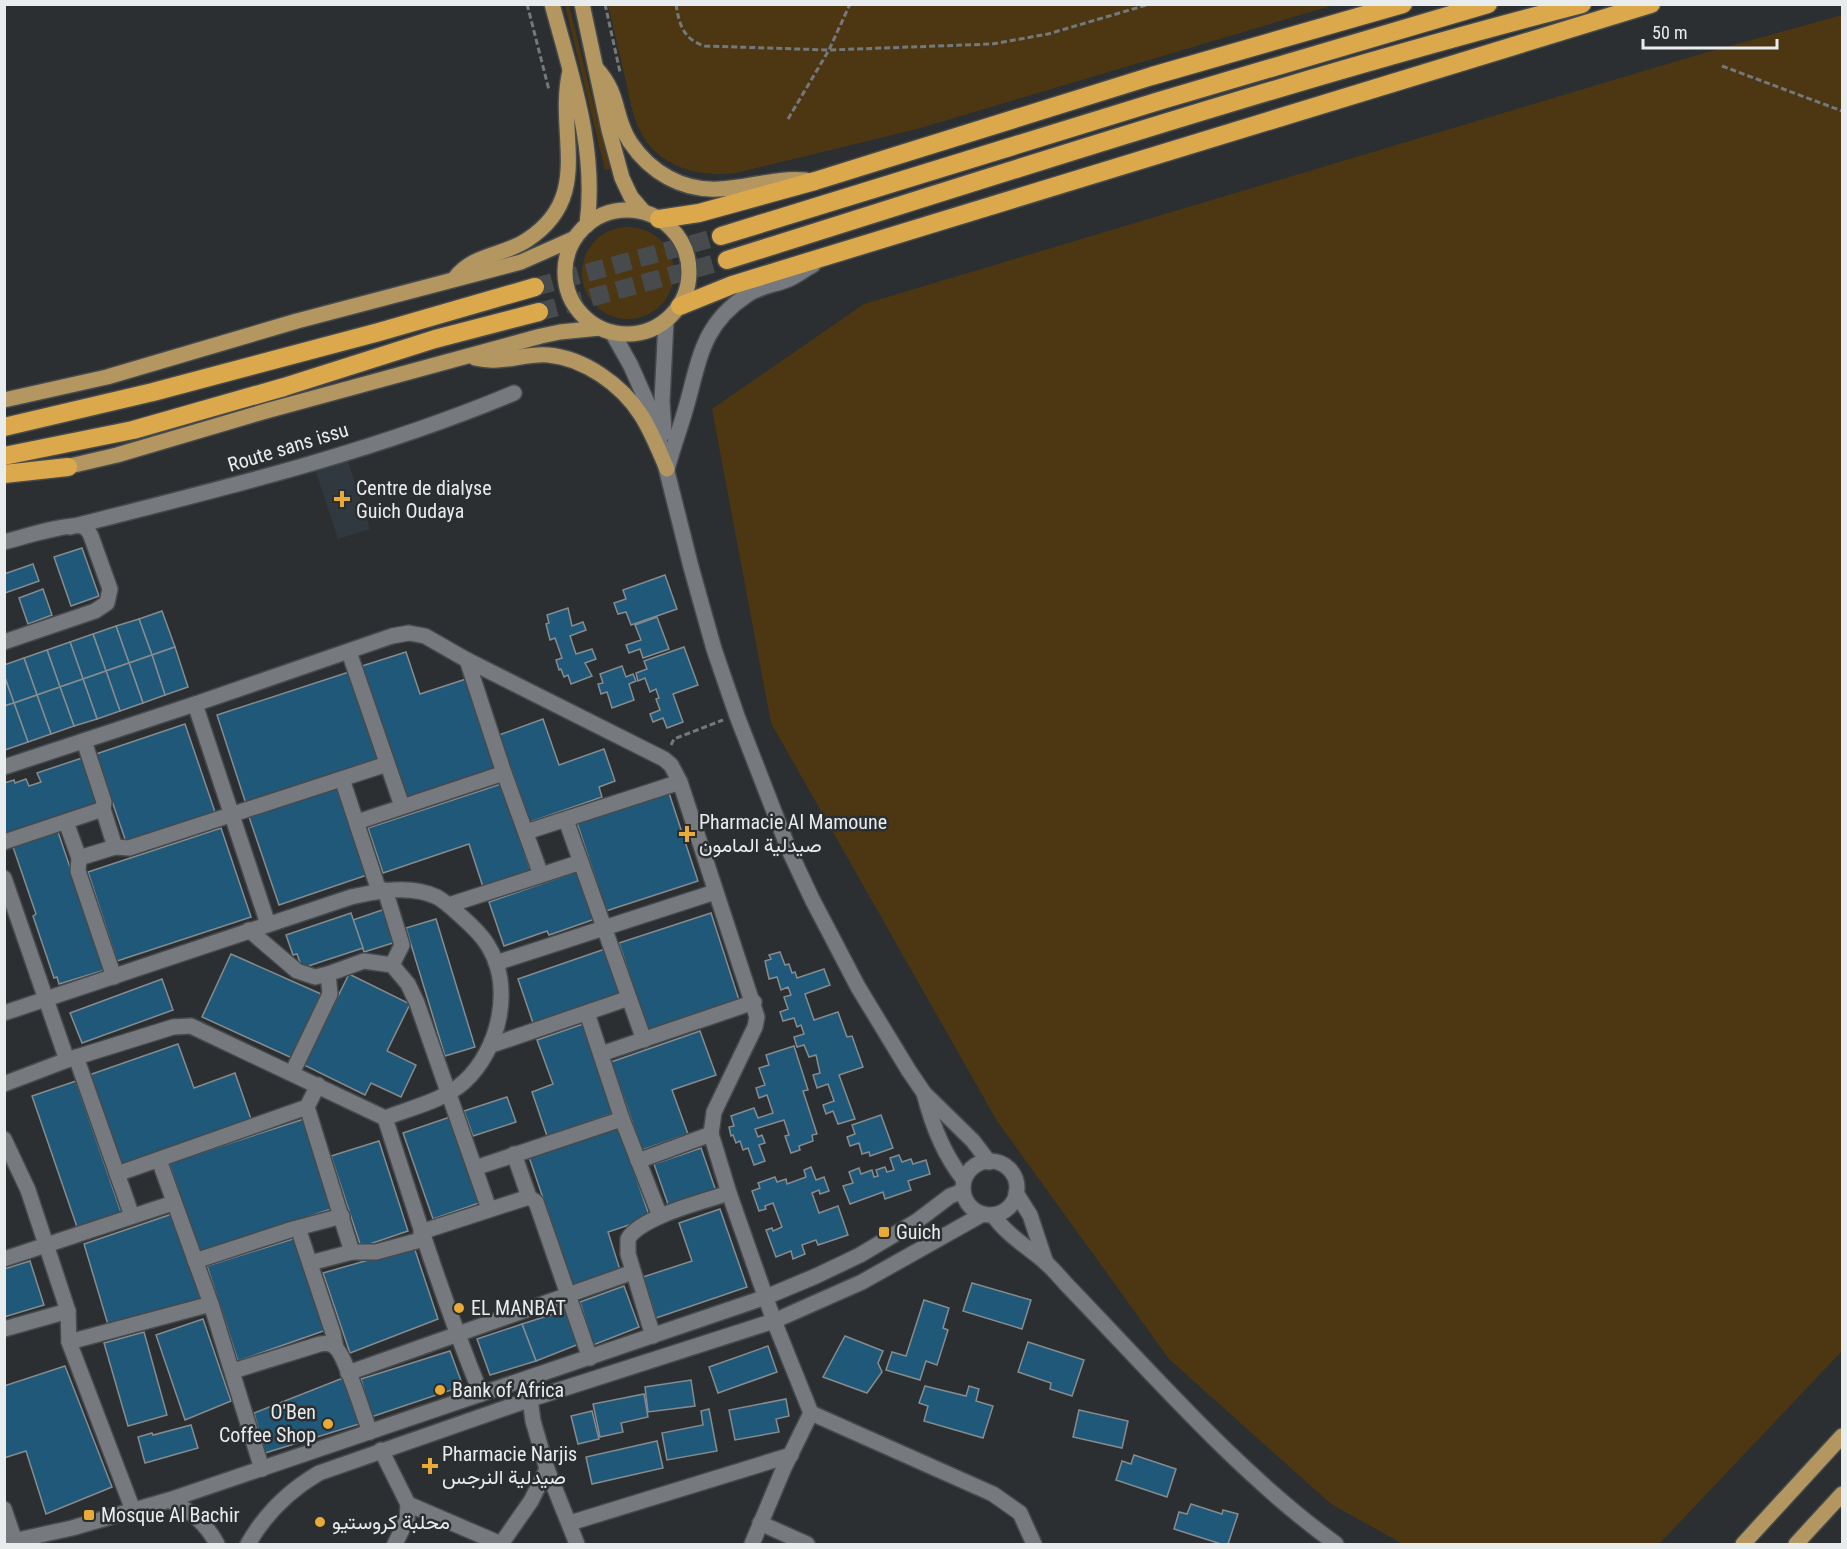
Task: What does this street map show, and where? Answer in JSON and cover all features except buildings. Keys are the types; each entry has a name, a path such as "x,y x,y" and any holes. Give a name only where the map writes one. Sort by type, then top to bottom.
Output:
{"highway":[{"path":"651,215 699,213 814,181 1152,76 1404,4"},
{"path":"721,236 1159,101 1488,4"},
{"path":"727,260 1164,123 1582,4"},
{"path":"680,306 714,290 1651,4"},
{"path":"4,427 153,392 379,332 535,287"},
{"path":"4,456 133,430 284,387 435,339 539,312"},
{"path":"4,474 68,467"}],"main road":[{"path":"552,4 588,154 590,190 587,225"},
{"path":"4,481 178,438 266,411 560,332 606,330 634,334 666,321 680,306 689,283 689,258 673,229 651,215 631,197 622,178 582,4"},
{"path":"596,68 612,88 622,124 636,152 659,173 674,181 704,189 720,189 777,180 814,181"},
{"path":"454,279 469,264 512,249 528,240 553,217 562,199 570,161 566,107 570,72"},
{"path":"606,330 587,320 569,296 565,281 567,259 575,238 587,225 599,217 614,212 628,210 651,215"},
{"path":"4,400 106,377 297,321 521,262 575,238"},
{"path":"469,356 503,360 547,355 577,362 605,378 630,401 640,413 667,469"},
{"path":"1743,1545 1842,1436"},
{"path":"1796,1545 1842,1494"}],"street":[{"path":"667,469 701,348 712,329 734,305 748,294 764,286 790,279 826,257"},
{"path":"666,321 662,401 667,469"},
{"path":"606,330 631,366 653,416 714,649 737,716 789,850 858,987 924,1093 973,1141 989,1161"},
{"name":"Route sans issu","path":"4,542 279,474 474,410 514,393"},
{"path":"4,642 95,611 109,600 110,589 89,532 83,527 70,527"},
{"path":"4,767 392,636 409,633 425,636 467,660 664,759 671,765 680,782 715,892 754,1002 757,1017 755,1027 714,1112 711,1134 774,1321 811,1413 993,1494 1020,1512 1034,1545"},
{"path":"349,652 402,806"},
{"path":"467,660 541,875"},
{"path":"195,704 268,924"},
{"path":"84,741 104,802 103,809 115,847"},
{"path":"79,858 115,847 129,848 387,764"},
{"path":"357,822 504,772"},
{"path":"342,779 402,945 392,964"},
{"path":"526,832 680,782"},
{"path":"4,842 103,809"},
{"path":"566,820 644,1040"},
{"path":"66,822 79,858 78,871 114,977"},
{"path":"449,905 581,862"},
{"path":"4,879 46,999 132,1216"},
{"path":"4,1013 351,897 382,891 412,890 436,897 449,905 473,927 487,944 496,963 501,991 498,1022 492,1045 474,1072 463,1083 448,1094 385,1118"},
{"path":"496,963 715,892"},
{"path":"249,930 297,971 315,977 364,961 392,964 408,984 417,1003 489,1209"},
{"path":"291,1073 330,994 328,974"},
{"path":"492,1045 629,998"},
{"path":"601,1054 754,1002"},
{"path":"586,1014 622,1119 660,1216"},
{"path":"4,1084 71,1058 163,1029 183,1025 191,1026 385,1118 422,1236 481,1394"},
{"path":"117,1174 307,1107 318,1085"},
{"path":"924,1093 935,1132 964,1186 968,1203 988,1214 1046,1263 1226,1448 1289,1508 1335,1545"},
{"path":"307,1107 352,1252"},
{"path":"474,1168 622,1119"},
{"path":"638,1161 711,1134"},
{"path":"4,1139 28,1190 68,1311 69,1342 133,1510"},
{"path":"514,1154 529,1197 536,1202 590,1358"},
{"path":"159,1160 211,1304 262,1469"},
{"path":"4,1509 10,1542 72,1528 169,1500 653,1336 766,1296 860,1255 917,1221 964,1186 972,1168 989,1161 997,1162 1010,1171 1014,1178 1016,1193 1030,1215 1046,1263"},
{"path":"653,1336 628,1254 628,1239 638,1228 660,1216 729,1193"},
{"path":"248,1545 275,1507 305,1481 319,1473 531,1399 774,1321 862,1282 988,1214 1000,1213 1011,1205 1016,1193"},
{"path":"310,1263 352,1252 376,1252 489,1209 529,1197"},
{"path":"4,1259 173,1203"},
{"path":"195,1261 342,1216"},
{"path":"957,1229 974,1226 987,1227 1012,1236"},
{"path":"298,1228 336,1348 370,1432"},
{"path":"348,1373 458,1336 633,1272"},
{"path":"69,1342 211,1304"},
{"path":"4,1329 68,1311"},
{"path":"233,1371 320,1344 336,1348"},
{"path":"525,1379 531,1399 533,1421 548,1469 578,1545"},
{"path":"752,1545 790,1455 811,1413"},
{"path":"381,1450 408,1504 408,1519 395,1545"},
{"path":"570,1523 790,1455"},
{"path":"408,1504 501,1545 531,1501 548,1469"},
{"path":"169,1500 194,1514 204,1524 217,1545"},
{"path":"760,1523 807,1545"}],"path":[{"path":"676,4 681,28 691,41 698,44 829,50 1009,42 1048,34 1150,4"},
{"path":"788,119 829,50 850,4"},
{"path":"1722,66 1842,111"},
{"path":"664,759 674,739 714,724"}],"shaded area":[{"path":"608,4 1334,5 917,129 736,173 708,174 681,167 669,161 657,153 640,131 633,112"},
{"path":"565,5 569,5 610,169 605,170"},
{"path":"1842,15 1842,1351 1659,1544 1403,1544 1331,1504 1169,1359 997,1121 771,723 712,409 864,304 1694,56"},
{"path":"628,227 645,231 660,241 670,256 674,273 670,290 660,305 645,315 628,319 611,315 596,305 586,290 582,273 586,256 596,241 611,231"},
{"name":"Centre de dialyse Guich Oudaya","path":"347,459 370,529 338,539 315,469"}],"tunnel":[{"path":"535,287 721,236"},
{"path":"539,312 727,260"}],"place":[{"name":"Centre de dialyse Guich Oudaya","path":"342,499"},
{"name":"Pharmacie Al Mamoune صيدلية المامون","path":"687,834"},
{"name":"Guich","path":"884,1232"},
{"name":"EL MANBAT","path":"459,1308"},
{"name":"Bank of Africa","path":"440,1390"},
{"name":"O'Ben Coffee Shop","path":"328,1424"},
{"name":"Pharmacie Narjis صيدلية النرجس","path":"430,1466"},
{"name":"Mosque Al Bachir","path":"89,1515"},
{"name":"محلبة كروستيو","path":"320,1522"}]}
